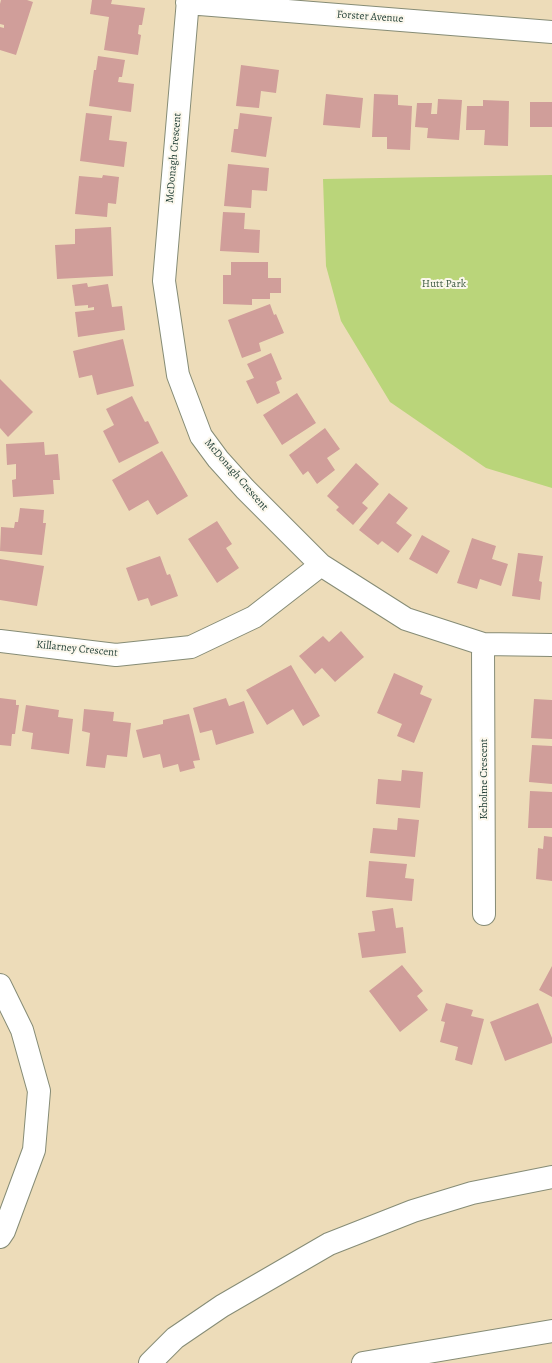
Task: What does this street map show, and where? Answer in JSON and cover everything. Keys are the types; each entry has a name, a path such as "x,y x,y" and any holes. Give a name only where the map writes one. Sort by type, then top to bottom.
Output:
{"main road":[{"name":"Forster Avenue","path":"187,2 552,32"},
{"name":"McDonagh Crescent","path":"187,2 164,280 178,375 201,436 218,459 321,565 406,619 484,644 552,645"},
{"name":"Killarney Crescent","path":"0,640 116,655 191,647 254,616 321,565"},
{"name":"Keholme Crescent","path":"484,644 484,914"},
{"path":"0,985 22,1030 39,1091 34,1150 4,1231 0,1237"},
{"path":"150,1363 175,1338 222,1306 329,1244 414,1211 465,1196 552,1177"},
{"path":"363,1363 552,1331"}],"green space":[{"name":"Hutt Park","path":"552,175 552,488 486,468 390,402 341,321 326,266 323,179"}],"building":[{"path":"1,0 27,0 33,2 16,55 0,50 0,27 4,28 4,25 0,24"},
{"path":"92,0 112,0 111,4 145,8 142,25 139,25 138,34 141,35 138,55 104,50 109,17 90,14"},
{"path":"98,56 125,60 122,77 119,77 118,82 134,84 131,112 89,106 94,70 96,70"},
{"path":"241,65 279,70 276,93 261,91 259,108 236,106"},
{"path":"326,94 363,98 360,128 323,125"},
{"path":"374,94 398,95 398,105 412,106 410,150 387,149 387,137 372,137"},
{"path":"438,99 462,100 459,140 427,138 428,128 415,127 417,103 432,103 431,114 437,114"},
{"path":"483,100 509,101 508,146 484,145 485,130 466,130 467,106 483,106"},
{"path":"530,102 552,102 552,127 530,127"},
{"path":"86,113 112,116 109,140 127,142 124,167 80,161"},
{"path":"240,113 272,117 266,157 231,152 234,129 238,129"},
{"path":"228,164 269,168 267,191 252,190 251,208 224,206"},
{"path":"103,175 119,177 116,204 108,203 107,217 75,214 79,176 102,178"},
{"path":"223,212 245,213 244,229 260,230 259,253 220,251"},
{"path":"111,227 113,276 57,279 55,245 75,244 75,229"},
{"path":"231,262 268,262 268,278 281,278 281,293 270,293 270,299 252,299 252,305 223,304 223,275 231,275"},
{"path":"87,283 88,287 108,284 112,307 122,306 125,330 78,337 75,312 94,310 94,307 88,308 88,305 75,306 72,285"},
{"path":"270,304 284,333 259,343 261,351 242,358 228,320"},
{"path":"123,339 134,386 97,395 92,375 79,378 73,351"},
{"path":"271,353 282,379 276,382 280,393 257,404 246,381 254,378 247,364"},
{"path":"0,379 33,412 8,437 0,428"},
{"path":"297,393 316,423 282,445 263,415"},
{"path":"132,396 145,422 148,421 159,443 119,463 103,431 114,425 106,409"},
{"path":"325,428 340,449 327,458 335,470 317,484 308,471 303,475 289,455"},
{"path":"44,442 45,455 58,454 60,480 53,480 54,494 13,497 12,480 16,479 16,464 7,465 6,444"},
{"path":"162,451 188,496 157,515 148,500 129,511 112,480"},
{"path":"356,463 379,484 362,503 368,508 353,525 336,510 339,507 327,496"},
{"path":"389,493 408,508 396,523 412,535 398,553 382,541 378,545 359,530"},
{"path":"20,508 44,510 43,523 46,523 42,555 0,551 1,527 14,528 15,522 18,522"},
{"path":"217,521 232,544 226,548 239,568 217,583 188,539"},
{"path":"422,535 450,551 437,574 409,559"},
{"path":"472,538 496,546 492,559 508,564 501,586 480,579 477,589 457,583"},
{"path":"518,553 543,556 539,581 542,582 540,600 512,596"},
{"path":"160,556 167,575 170,574 178,596 151,606 148,598 138,601 126,568"},
{"path":"0,559 44,566 37,606 0,600"},
{"path":"341,631 364,657 335,682 322,668 315,674 299,656 323,636 329,642"},
{"path":"291,665 320,716 303,726 293,709 267,725 246,690"},
{"path":"394,673 423,686 420,694 432,699 414,743 397,736 402,724 377,713"},
{"path":"0,698 16,700 16,705 19,705 15,734 12,734 11,746 0,745"},
{"path":"226,698 229,706 244,701 254,733 216,745 212,730 200,733 193,708"},
{"path":"534,699 552,700 552,739 531,738"},
{"path":"26,705 59,710 58,717 73,719 69,754 31,749 33,733 22,731"},
{"path":"84,709 114,712 113,721 131,723 127,757 107,755 105,768 86,766 90,733 82,731"},
{"path":"189,714 200,760 193,761 195,768 180,772 178,764 163,768 160,754 143,758 136,730 163,724 163,720"},
{"path":"532,745 552,746 552,784 529,782"},
{"path":"402,770 423,772 420,808 376,804 378,779 401,781"},
{"path":"530,791 552,792 552,828 528,828"},
{"path":"398,818 419,820 415,857 370,853 373,828 397,830"},
{"path":"544,836 552,837 552,881 536,879 538,848 543,849"},
{"path":"369,861 407,864 405,878 414,879 412,901 366,897"},
{"path":"393,908 396,928 403,927 406,953 362,958 358,933 375,931 372,911"},
{"path":"402,965 423,991 417,996 428,1010 400,1032 369,991"},
{"path":"552,966 552,997 539,990"},
{"path":"446,1003 473,1010 471,1016 484,1019 472,1065 455,1060 458,1047 440,1042 445,1022 441,1021"},
{"path":"538,1003 552,1038 552,1043 505,1061 490,1022"}]}
